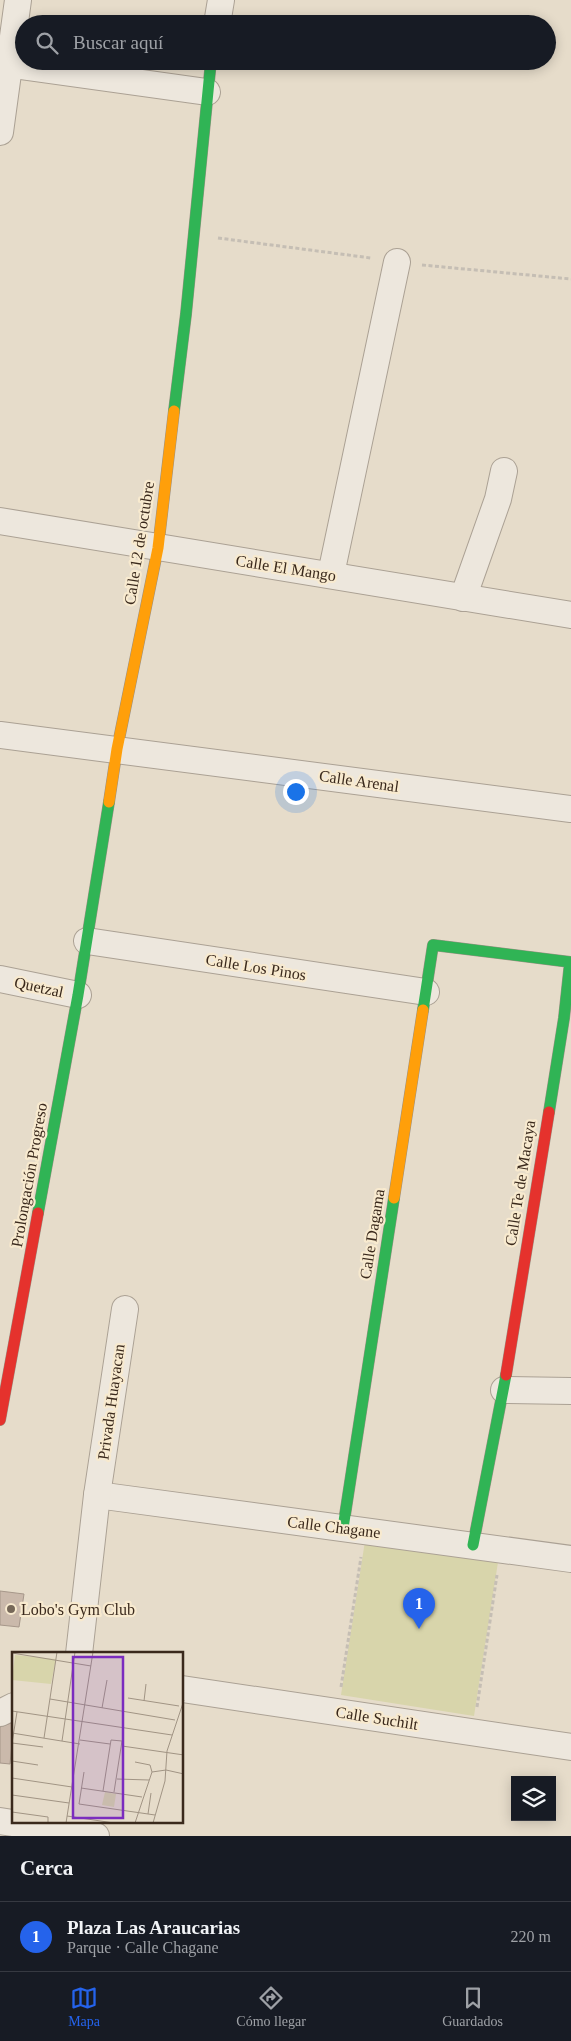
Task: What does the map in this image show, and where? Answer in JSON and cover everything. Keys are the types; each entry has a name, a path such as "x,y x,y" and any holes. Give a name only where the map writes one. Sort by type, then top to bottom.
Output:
{"street":[{"path":"0,132 5,64 18,0"},
{"path":"218,15 221,0"},
{"path":"48,70 207,92 210,70"},
{"name":"Calle 12 de octubre","path":"78,995 117,749 158,548 186,314 207,92"},
{"path":"331,574 397,262"},
{"path":"463,598 498,499 504,471"},
{"name":"Calle El Mango","path":"0,521 571,615"},
{"name":"Calle Arenal","path":"0,734 571,809"},
{"name":"Calle Los Pinos","path":"87,941 426,992"},
{"name":"Calle Dagama","path":"354,1530 433,945"},
{"name":"Calle Te de Macaya","path":"433,945 570,962 567,1018 504,1390 473,1544"},
{"name":"Quetzal","path":"0,979 78,995"},
{"name":"Prolongación Progreso","path":"0,1420 78,995"},
{"name":"Privada Huayacan","path":"79,1652 97,1495 125,1309"},
{"path":"504,1390 571,1391"},
{"name":"Calle Chagane","path":"97,1495 473,1544 571,1559"},
{"name":"Calle Suchilt","path":"184,1689 571,1747"},
{"path":"0,1713 12,1707"},
{"path":"19,1824 96,1836"}],"path":[{"path":"337,1712 354,1530"},
{"path":"474,1733 502,1548"}],"shaded area":[{"path":"365,1541 498,1562 474,1716 341,1695"}],"building":[{"name":"Lobo's Gym Club","path":"0,1591 24,1594 19,1627 0,1625"},
{"path":"12,1723 10,1764 0,1763 0,1727"}],"traffic: fast":[{"path":"174,411 186,314 210,70"},
{"path":"38,1213 78,995 109,802"},
{"path":"423,1010 433,945 570,962 564,1018 549,1112"},
{"path":"343,1528 394,1198"},
{"path":"473,1545 506,1375"}],"traffic: slow":[{"path":"109,802 117,749 158,548 174,411"},
{"path":"394,1198 423,1010"}],"traffic: jam":[{"path":"506,1375 549,1112"},
{"path":"0,1420 38,1213"}],"place":[{"name":"Lobo's Gym Club","path":"11,1609"},
{"name":"Plaza Las Araucarias","path":"419,1629"}]}
